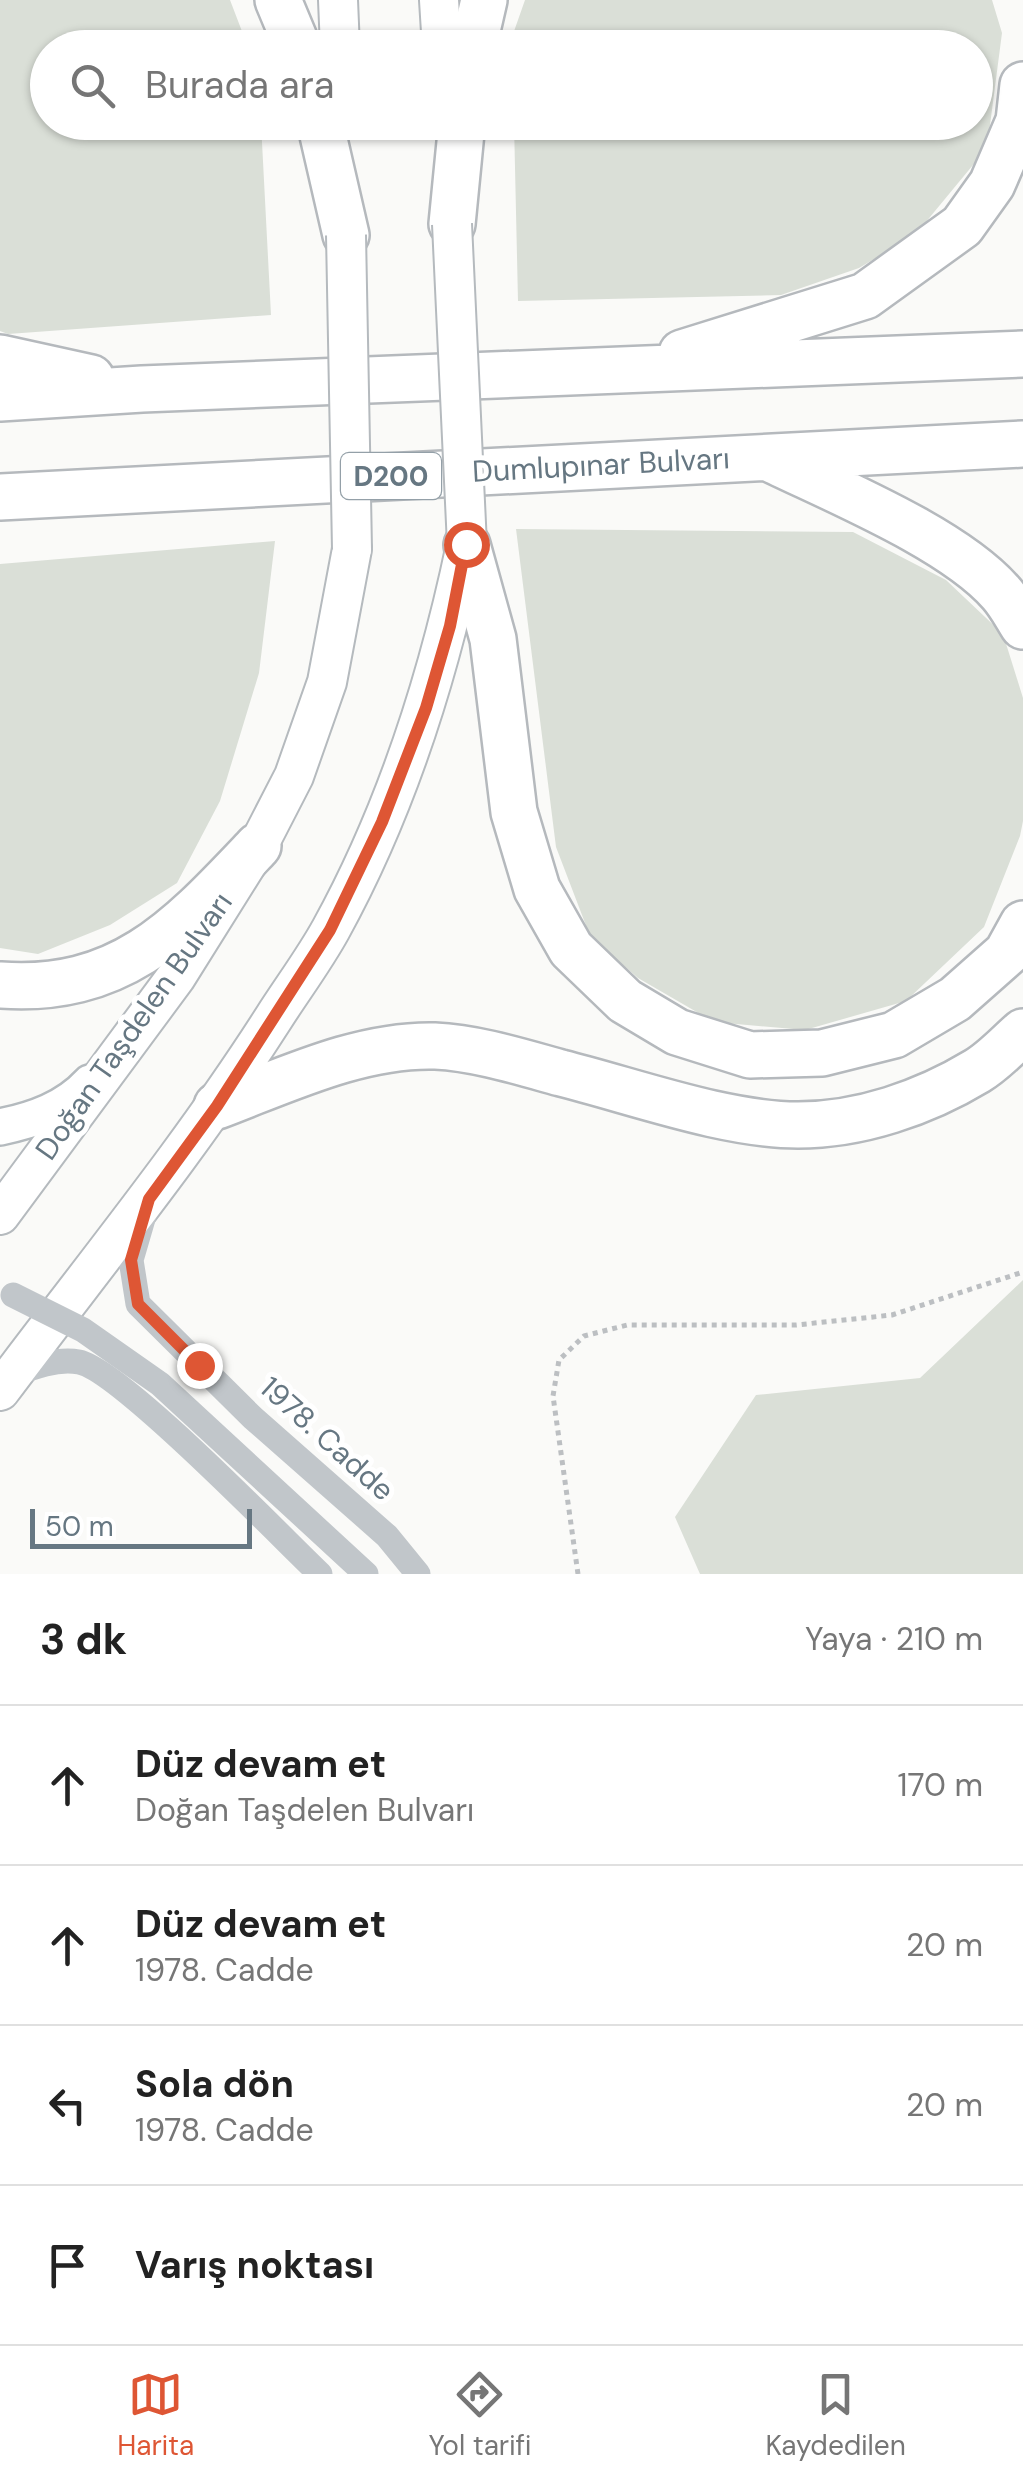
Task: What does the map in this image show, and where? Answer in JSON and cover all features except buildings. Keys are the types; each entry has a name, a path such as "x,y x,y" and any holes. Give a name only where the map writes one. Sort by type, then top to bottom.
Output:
{"highway":[{"path":"278,0 290,30"},
{"path":"477,30 484,0"},
{"path":"630,370 864,296 915,262 962,226 992,184 1019,121 1023,85"},
{"path":"324,140 346,235"},
{"path":"452,224 460,140"},
{"path":"0,398 1023,354"},
{"path":"0,358 142,389"},
{"name":"Dumlupınar Bulvarı","path":"6,500 1023,444"},
{"path":"764,456 958,557 1001,593 1023,626"},
{"path":"466,544 493,640 514,812 537,890 571,949 625,1001 676,1032 750,1054 822,1053 894,1035 955,999 1006,953 1023,924"},
{"path":"0,984 28,987 75,981 126,962 188,920 258,846"},
{"path":"217,1106 327,1064 378,1052 436,1046 512,1060 732,1117 796,1125 860,1120 924,1098 980,1070 1023,1032"}],"main road":[{"path":"338,0 339,30"},
{"path":"439,0 441,30"},
{"name":"Doğan Taşdelen Bulvarı","path":"0,1215 176,978 258,846 294,776 327,682 352,550 343,140"},
{"path":"6,1383 217,1106 330,930 382,822 426,708 450,626 466,544 447,140"},
{"path":"0,1127 25,1122 68,1102 125,1046"}],"street":[{"name":"1978. Cadde","path":"149,1199 131,1260 138,1304 253,1418 386,1536 418,1574"},
{"path":"6,1292 82,1330 160,1384 366,1574"},
{"path":"6,1383 43,1364 81,1362 128,1392 320,1574"}],"path":[{"path":"578,1574 552,1396 559,1360 584,1336 627,1325 796,1325 892,1316 1023,1272"}],"shaded area":[{"path":"0,0 230,0 241,30 30,30 30,140 262,140 271,315 8,334 0,331"},
{"path":"525,0 992,0 1002,33 993,102 993,30 514,30"},
{"path":"514,140 988,140 987,148 916,234 859,268 781,295 518,301"},
{"path":"516,529 853,532 946,580 1003,634 1023,698 1023,821 984,927 906,1001 805,1030 714,1022 638,978 590,936 556,847"},
{"path":"275,541 259,673 220,801 177,883 110,925 38,954 0,948 0,564"},
{"path":"1023,1280 1023,1574 700,1574 675,1517 756,1395 920,1378"}],"route":[{"path":"199,1365 138,1304 131,1260 149,1199 217,1106 330,930 382,822 426,708 450,626 466,544"}]}
